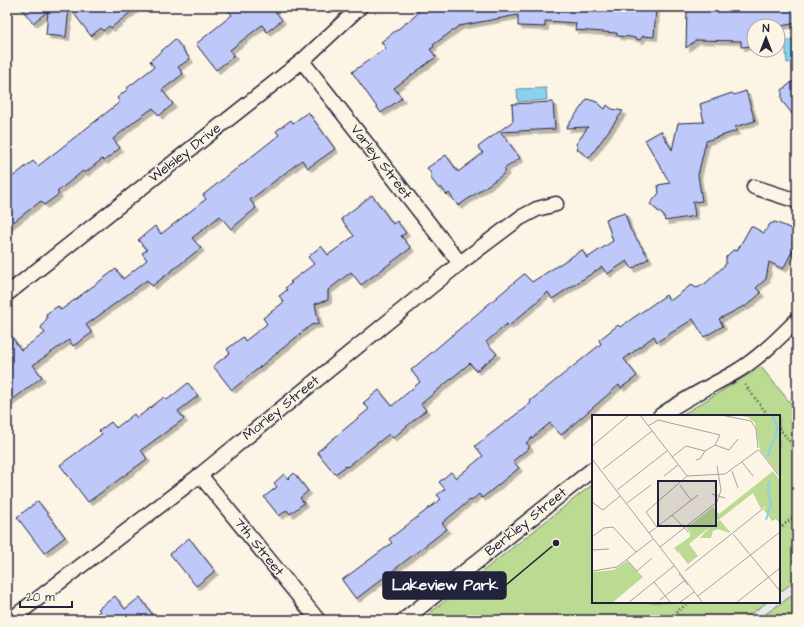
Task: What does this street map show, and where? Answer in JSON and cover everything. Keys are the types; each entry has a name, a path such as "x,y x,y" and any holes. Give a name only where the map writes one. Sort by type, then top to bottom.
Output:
{"street":[{"name":"Welsley Drive","path":"7,294 302,61 360,7"},
{"name":"Varley Street","path":"302,61 460,263"},
{"path":"754,187 797,201"},
{"name":"Morley Street","path":"10,620 200,475 460,263 520,218 537,209 556,204"},
{"path":"662,415 705,388 734,373 780,337 797,320"},
{"name":"Berkley Street","path":"404,620 592,470"},
{"name":"7th Street","path":"200,475 318,620"}],"path":[{"path":"734,373 768,415"},
{"path":"780,429 797,450"},
{"path":"780,528 797,514"},
{"path":"667,620 688,603"}],"shaded area":[{"path":"797,579 797,620 743,620 766,603 780,603 780,592"}],"green space":[{"path":"761,367 797,411 797,579 780,592 780,415 682,415"},
{"path":"592,485 592,603 766,603 743,620 421,620"},
{"path":"797,592 797,620 757,620"}],"water":[{"path":"795,39 797,44 797,62 787,63 786,40"},
{"path":"546,88 547,100 518,102 517,89"}],"building":[{"path":"20,7 69,7 66,37 46,35 48,11 33,23"},
{"path":"69,7 137,7 111,28 109,26 103,31 101,28 91,36"},
{"path":"225,7 272,7 282,20 267,32 262,25 230,50 234,56 216,70 196,44 232,15"},
{"path":"422,7 656,7 654,37 643,36 640,40 631,37 617,36 617,33 575,30 576,23 545,21 545,27 518,26 518,15 459,26 433,45 434,47 430,49 436,57 394,88 402,98 381,113 352,72 386,48 381,42 415,16"},
{"path":"687,7 797,7 797,23 786,25 786,18 746,18 746,47 741,47 741,41 696,40 686,48"},
{"path":"175,39 190,59 178,67 183,74 162,90 173,104 159,116 153,108 135,121 113,139 120,148 104,161 102,159 85,173 83,171 57,192 59,194 44,205 41,201 7,227 7,181 33,161 38,166 120,102 117,98 128,89 127,88 154,67 150,61"},
{"path":"797,78 797,120 782,101 782,90"},
{"path":"746,91 755,121 735,127 736,131 706,141 698,175 702,201 693,202 695,216 665,221 664,216 650,204 659,193 658,185 670,183 645,140 661,131 672,150 678,123 704,122 700,104 732,93 734,95"},
{"path":"587,99 597,102 605,109 607,105 612,109 623,111 589,158 577,149 578,147 576,144 588,127 566,128"},
{"path":"553,102 555,129 501,132 520,158 504,169 506,171 501,176 458,206 449,193 447,195 441,187 439,189 430,177 432,175 427,168 446,155 458,172 483,153 478,147 513,121 512,104"},
{"path":"308,112 335,149 308,168 302,160 250,200 256,208 231,229 220,216 192,238 201,248 152,286 147,280 86,325 92,333 73,346 69,340 33,365 42,377 7,404 7,330 21,350 45,333 41,328 47,318 46,314 58,306 61,310 116,269 123,279 147,260 142,253 147,250 138,240 155,226 161,234 206,199 203,195 279,135 276,131 291,120 293,123"},
{"path":"372,195 393,224 397,221 406,233 401,236 411,248 361,285 351,272 328,290 328,300 315,304 319,324 311,325 232,390 213,366 230,353 227,349 243,337 245,341 267,324 263,318 284,302 279,296 287,290 285,288 292,283 290,282 314,264 308,257 321,246 328,255 354,236 341,219"},
{"path":"625,213 630,229 649,258 632,269 627,261 607,274 602,267 552,299 548,292 509,326 507,324 486,342 497,354 476,371 470,363 421,404 426,410 393,438 389,434 347,467 346,466 335,474 317,452 369,409 363,403 379,390 392,406 420,382 411,370 524,274 532,282 582,250 587,258 613,241 606,219"},
{"path":"775,222 797,231 792,244 795,246 783,269 769,262 766,279 756,288 761,293 745,307 744,306 719,319 723,326 704,337 693,319 657,342 654,336 624,359 637,376 621,388 619,385 561,435 550,423 526,443 530,447 513,461 519,468 482,498 479,494 471,501 470,500 442,523 447,529 356,599 342,580 392,543 389,539 441,499 437,495 445,489 439,482 451,472 456,478 483,456 475,446 531,403 530,401 601,344 599,340 618,325 620,327 666,295 670,301 691,285 697,288 706,283 726,264 726,257 733,250 737,251 751,226 764,233 770,224"},
{"path":"188,383 198,396 178,411 184,419 141,450 147,459 88,502 60,465 102,434 99,431 111,422 116,428 134,414 137,418 164,397 167,400"},
{"path":"294,473 308,491 300,498 304,503 290,514 287,510 279,516 264,497 277,487 274,483 284,474 288,479"},
{"path":"38,501 65,537 44,553 17,517"},
{"path":"189,538 215,571 196,586 170,554"},
{"path":"115,596 125,609 140,597 156,620 89,620 100,611 98,609"}],"place":[{"name":"Lakeview Park","path":"556,543"}]}
